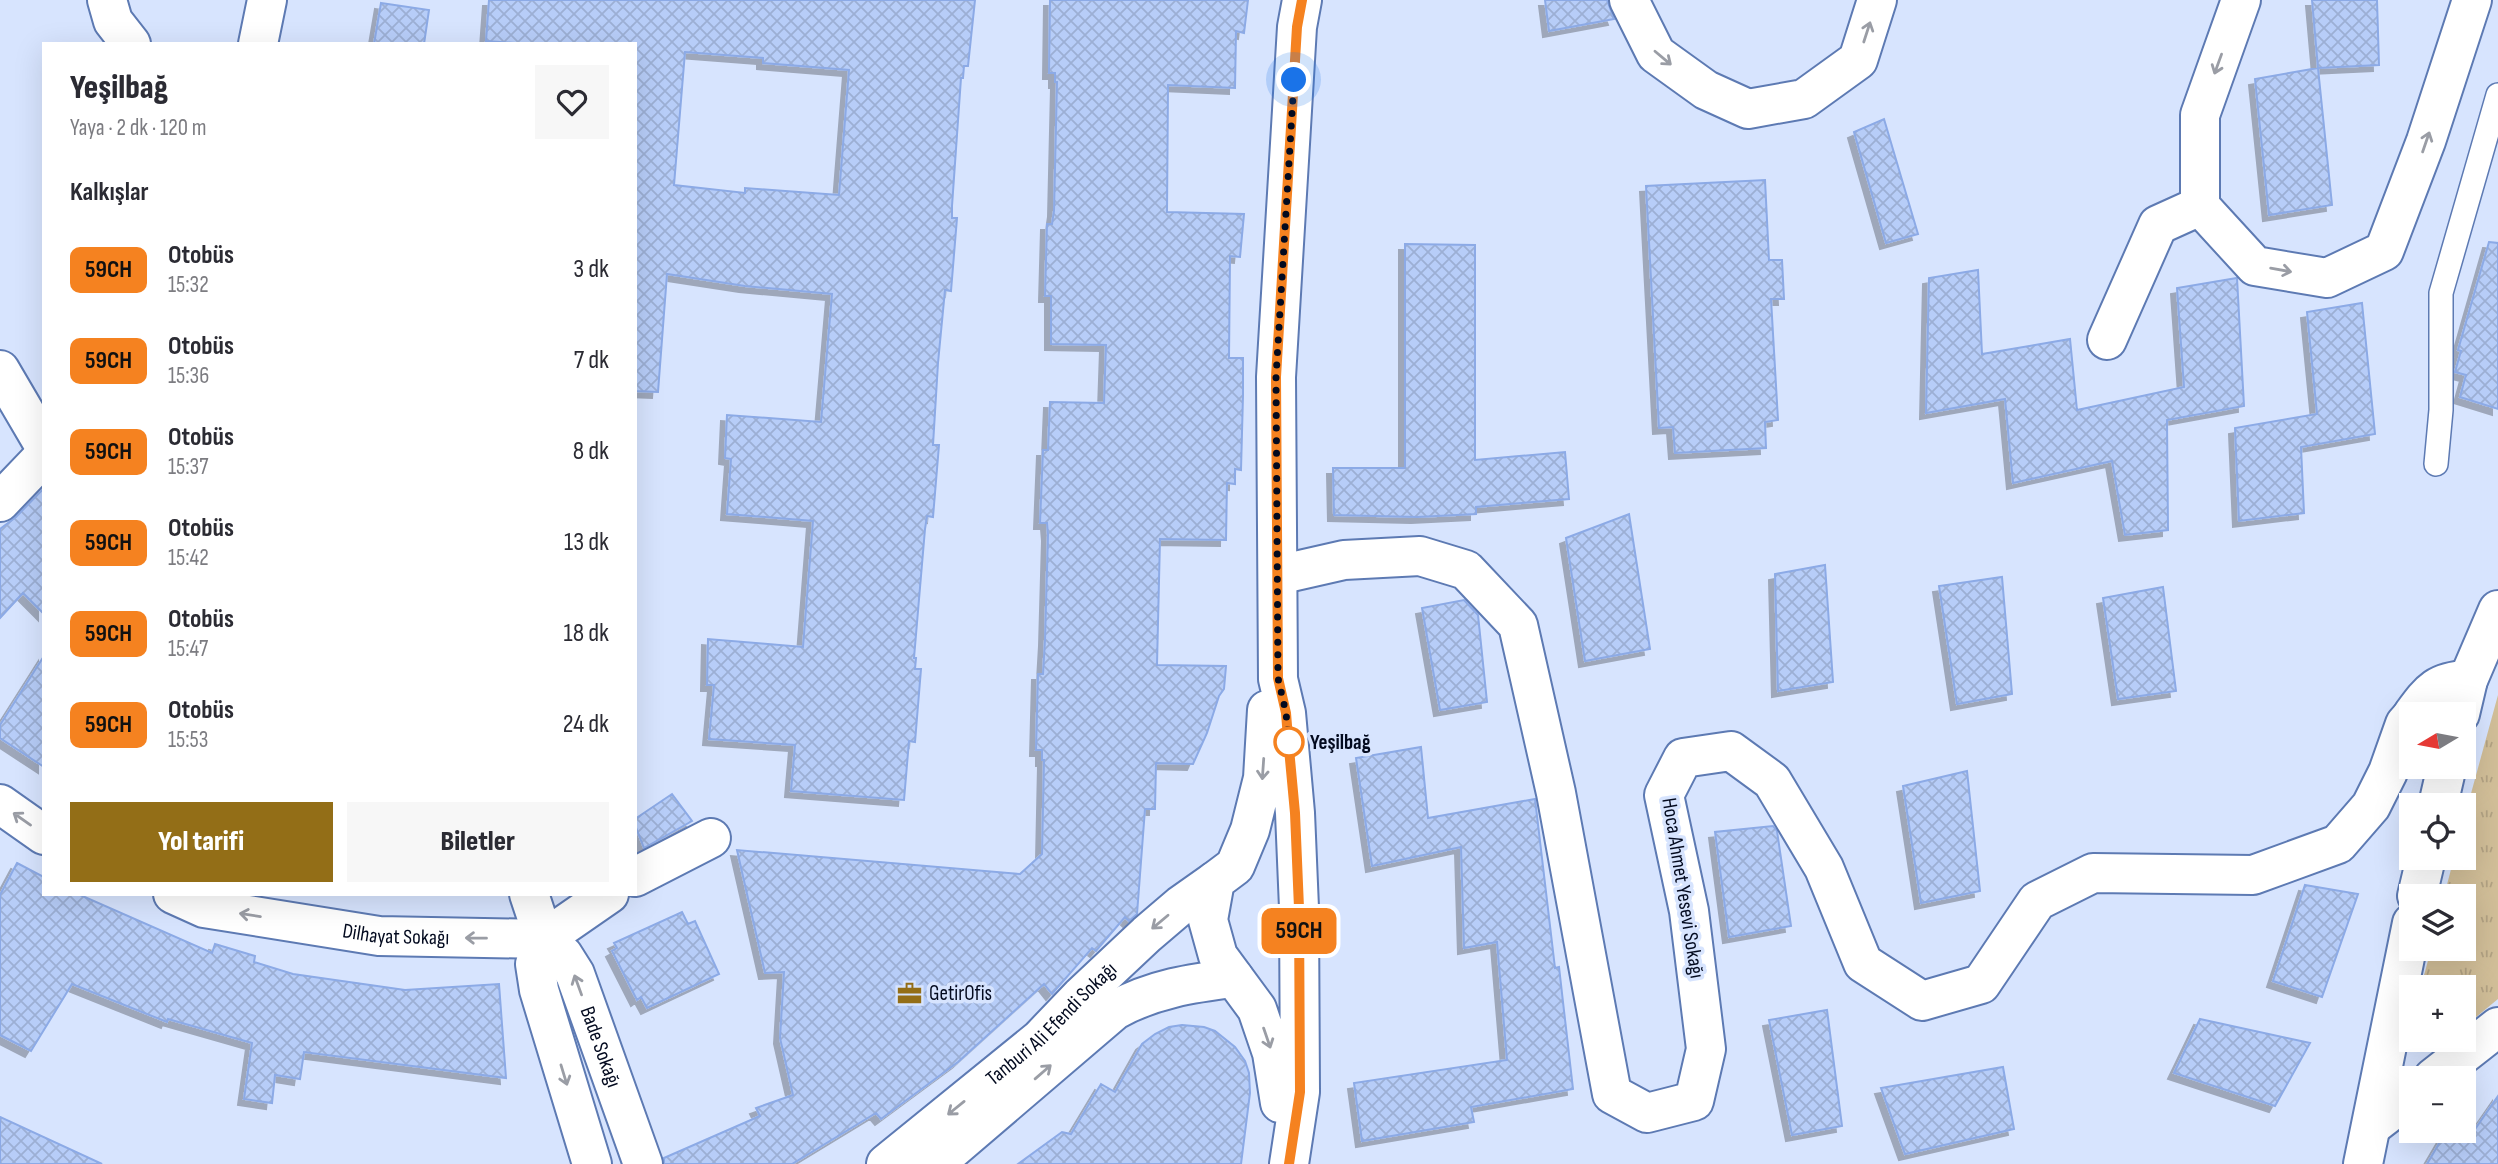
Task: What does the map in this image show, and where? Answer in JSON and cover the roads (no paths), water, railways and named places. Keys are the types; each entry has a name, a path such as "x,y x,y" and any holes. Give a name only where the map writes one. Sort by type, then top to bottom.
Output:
{"street":[{"path":"107,0 113,21 129,42"},
{"path":"258,42 267,0"},
{"path":"1289,1164 1300,1092 1299,949 1295,813 1287,725 1278,678 1276,377 1297,27 1302,0"},
{"path":"1629,0 1656,54 1706,90 1748,108 1804,99 1858,60 1877,0"},
{"path":"2241,0 2200,115 2200,206 2255,266 2328,278 2384,251 2426,141 2472,0"},
{"path":"2107,340 2158,225 2200,206"},
{"path":"0,370 42,442"},
{"path":"0,502 42,458"},
{"name":"Hoca Ahmet Yesevi Sokağı","path":"1278,575 1343,560 1420,556 1466,570 1518,625 1556,793 1612,1094 1647,1113 1694,1101 1706,1048 1689,911 1664,794 1682,758 1731,751 1772,781 1824,868 1863,963 1922,1001 1981,984 2037,901 2093,873 2253,875 2338,844 2371,806 2388,772 2399,741"},
{"path":"2464,697 2498,610"},
{"path":"1278,678 1267,704 1262,778 1250,831 1225,874 1208,920 1218,956 1257,1009 1272,1053 1289,1164"},
{"name":"Hoca Ahmet Yesevi Sokağı","path":"2422,702 2429,692 2449,681 2464,697"},
{"path":"0,804 42,834"},
{"path":"637,876 711,838"},
{"path":"1225,874 1269,870 1286,877 1297,892"},
{"name":"Tanburi Ali Efendi Sokağı","path":"886,1164 1040,1039 1147,934 1181,905 1225,874"},
{"name":"Dilhayat Sokağı","path":"177,896 204,908 379,936 544,939"},
{"name":"Bade Sokağı","path":"530,896 544,939 563,955 575,974 643,1164"},
{"path":"544,939 606,896"},
{"name":"Bade Sokağı","path":"544,939 535,964 539,990 592,1164"},
{"path":"1234,978 1255,976 1283,967 1299,949"},
{"path":"2363,1164 2405,961"},
{"name":"Tanburi Ali Efendi Sokağı","path":"935,1164 1115,1010 1139,997 1185,984 1234,978"},
{"path":"2448,1066 2498,1027"},
{"path":"2373,1125 2399,1105"}],"lane":[{"path":"2436,464 2441,410 2441,293 2498,95"}],"place":[{"name":"Yeşilbağ","path":"1289,742"},
{"name":"GetirOfis","path":"909,993"}]}
